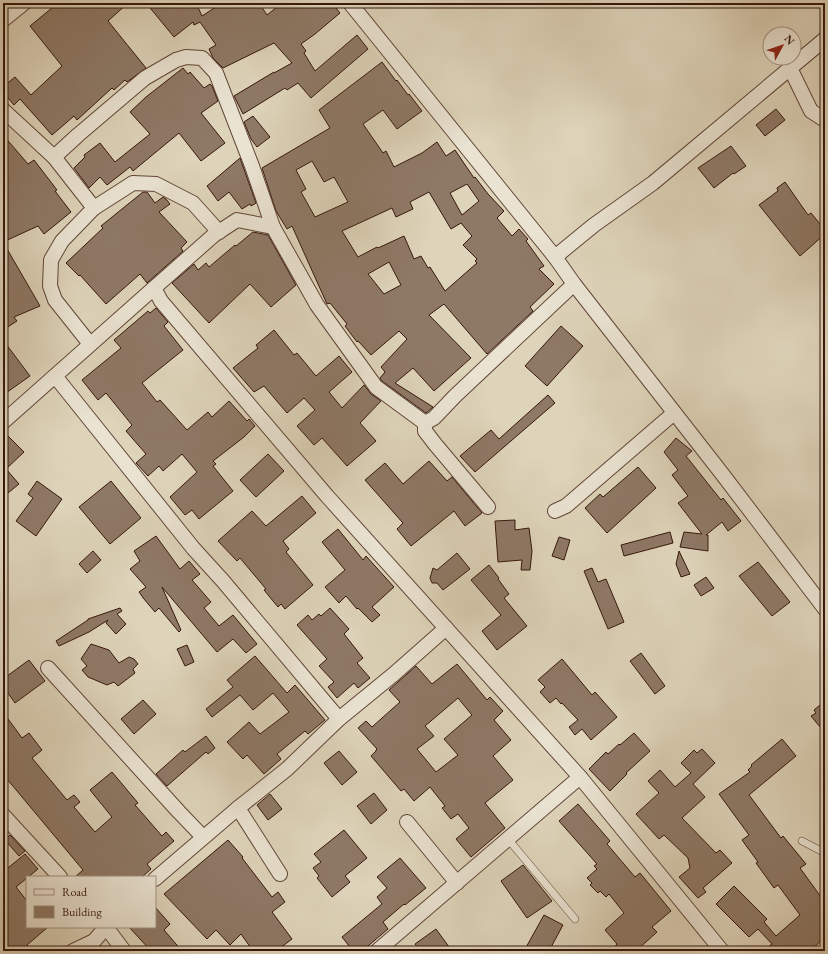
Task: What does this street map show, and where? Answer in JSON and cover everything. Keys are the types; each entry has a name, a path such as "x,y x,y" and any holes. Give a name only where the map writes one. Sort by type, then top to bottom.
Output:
{"street":[{"path":"3,20 24,3"},
{"path":"350,3 555,257 574,284 825,609"},
{"path":"555,257 594,225 653,182 825,39"},
{"path":"54,157 145,78 176,60 186,57 202,58 216,73 252,166 273,227 317,305 376,387 425,423"},
{"path":"790,68 812,111 825,120"},
{"path":"4,113 54,157 94,208"},
{"path":"90,344 55,300 50,286 51,260 62,241 94,208 133,183 156,184 194,203 219,232"},
{"path":"3,422 219,232 237,220 273,227"},
{"path":"425,423 434,418 455,396 574,284"},
{"path":"154,288 162,301 327,496 580,777 722,951"},
{"path":"55,376 193,548 223,581 339,719"},
{"path":"555,512 566,506 674,413"},
{"path":"425,423 425,431 488,507"},
{"path":"156,878 203,837 287,769 339,719 394,674 446,628"},
{"path":"48,668 203,837"},
{"path":"377,951 580,777"},
{"path":"238,808 280,874"},
{"path":"3,815 59,876"},
{"path":"407,822 457,883"},
{"path":"73,951 94,941 105,928"},
{"path":"107,928 124,951"}],"lane":[{"path":"508,839 574,919"},
{"path":"802,841 825,853"}],"building":[{"path":"58,3 128,3 108,21 146,68 127,82 125,80 114,90 112,88 77,120 74,116 52,135 20,99 14,105 3,92 3,87 15,77 31,95 62,66 30,26"},
{"path":"146,3 196,3 202,16 222,3 259,3 267,15 282,3 332,3 340,13 301,44 306,51 304,53 315,71 357,35 368,49 311,98 298,83 287,90 285,88 243,114 234,96 292,63 274,43 223,68 213,58 209,49 216,45 200,22 194,25 193,22 174,37"},
{"path":"382,62 422,111 397,129 383,110 363,124 383,153 386,151 394,167 422,153 437,142 446,156 455,150 474,178 475,177 504,211 497,218 512,236 519,229 528,239 526,241 544,266 539,269 554,284 530,307 533,311 487,354 444,304 429,315 471,358 434,391 413,368 395,383 433,407 426,413 380,378 385,372 381,367 407,339 399,331 371,355 358,341 357,342 345,326 347,324 330,303 327,304 292,226 287,229 276,211 262,168 330,128 319,110","holes":["312,161 324,182 334,177 348,202 315,217 301,192 306,189 296,170","467,184 479,201 462,215 450,193","429,192 451,229 461,223 472,236 463,245 477,259 475,261 477,263 445,291 430,267 428,268 421,256 414,259 404,236 378,248 377,247 358,257 342,231 392,208 396,217 413,209 410,202","389,262 401,285 384,294 368,274"]},
{"path":"183,68 188,74 190,72 204,88 210,84 212,86 218,101 201,113 225,143 201,161 179,133 133,171 130,167 107,185 100,177 89,188 74,168 85,157 84,155 100,143 115,162 150,134 130,112 146,97"},
{"path":"776,109 785,120 765,136 756,125"},
{"path":"253,116 270,137 257,147 251,139 244,122"},
{"path":"3,135 28,164 34,160 57,190 55,191 71,212 44,234 38,226 3,242"},
{"path":"731,146 746,166 734,174 733,173 714,188 698,168"},
{"path":"240,158 256,203 251,206 250,204 242,209 229,192 218,201 207,186"},
{"path":"785,182 808,215 811,213 825,230 825,234 800,256 759,205 778,191 777,188"},
{"path":"143,192 147,192 155,203 163,197 166,199 170,204 159,212 187,242 181,248 183,251 147,283 140,274 106,304 80,275 79,276 66,263 103,228 101,226"},
{"path":"253,232 268,235 296,285 271,307 250,284 209,323 172,283 194,264 198,270 206,263 209,267"},
{"path":"3,242 40,306 14,317 17,321 3,330"},
{"path":"156,308 168,322 164,326 183,350 142,383 157,402 160,400 187,430 208,412 212,417 229,401 247,421 249,419 255,426 244,437 213,461 216,464 213,466 233,491 199,519 192,510 185,515 170,497 197,472 182,454 163,471 159,466 148,476 136,463 146,454 126,431 132,425 106,393 98,400 82,380 121,348 114,340 148,311 150,313"},
{"path":"561,326 583,346 547,386 525,366"},
{"path":"274,330 294,355 297,353 316,376 339,356 352,372 329,392 342,408 364,385 371,394 381,401 360,423 376,441 347,466 322,438 314,445 297,426 315,410 304,398 287,413 264,386 254,392 233,368 258,348 256,345"},
{"path":"3,340 30,376 3,395"},
{"path":"548,395 555,403 475,472 460,456 491,430 499,439"},
{"path":"8,436 24,452 6,469 19,484 3,497 3,441"},
{"path":"676,438 692,451 686,456 721,500 723,498 741,521 728,531 722,522 706,535 708,535 708,551 680,547 684,532 702,534 678,503 688,496 672,475 678,470 664,452"},
{"path":"268,454 284,471 256,497 240,480"},
{"path":"429,461 447,481 452,477 482,513 465,526 454,511 411,546 397,529 403,523 365,480 385,463 403,484"},
{"path":"638,467 656,488 607,533 585,508 600,494 603,497"},
{"path":"37,481 62,499 36,536 16,521 33,498 28,494"},
{"path":"111,481 141,518 110,544 79,507"},
{"path":"302,496 316,513 283,541 289,549 286,552 313,585 285,609 281,604 278,607 264,590 266,589 240,558 237,561 218,541 252,511 266,526"},
{"path":"515,520 515,530 529,528 532,551 530,570 521,570 522,560 498,562 495,521"},
{"path":"338,529 363,560 366,556 394,587 372,607 380,615 372,622 358,608 357,609 346,596 339,603 325,587 345,570 322,542"},
{"path":"670,532 673,543 624,556 621,545"},
{"path":"156,536 180,569 189,561 200,574 192,580 211,602 204,608 219,626 233,615 257,644 246,653 233,639 217,652 162,587 181,630 179,632 159,608 155,612 139,592 146,587 130,569 140,561 134,551"},
{"path":"559,537 570,540 564,560 552,556"},
{"path":"93,551 101,560 87,573 79,564"},
{"path":"679,551 690,574 681,577 676,564"},
{"path":"457,553 470,569 443,590 437,583 432,583 430,578 433,568 437,570"},
{"path":"758,562 790,602 772,616 739,576"},
{"path":"489,565 509,594 504,598 527,626 497,650 482,631 501,615 471,580"},
{"path":"592,568 598,582 606,579 624,622 608,629 584,571"},
{"path":"706,577 714,588 701,596 694,585"},
{"path":"120,608 122,611 117,614 126,624 116,634 106,623 108,620 89,632 59,646 56,641 88,619"},
{"path":"330,608 349,629 344,634 363,658 357,663 370,678 358,688 354,683 337,698 328,687 334,682 319,666 327,659 297,625 308,615 312,620 319,614 321,616"},
{"path":"91,644 109,650 119,663 129,657 134,659 138,664 133,669 135,673 118,686 114,682 107,685 88,677 82,670 87,666 81,659"},
{"path":"187,645 194,662 185,666 177,649"},
{"path":"641,653 665,686 655,694 630,661"},
{"path":"255,656 287,693 295,685 325,720 308,734 305,731 277,754 281,759 264,774 247,755 243,759 227,742 249,722 260,734 289,712 273,693 253,710 240,695 212,717 206,709 233,687 227,680"},
{"path":"562,659 592,695 595,692 617,717 591,740 582,729 575,735 569,727 578,720 556,698 550,703 540,692 545,687 538,680"},
{"path":"29,660 45,681 15,703 3,686 3,679"},
{"path":"457,664 487,700 490,697 503,711 494,720 511,740 493,756 513,780 485,803 505,828 471,857 456,839 469,828 458,814 451,819 442,808 445,806 430,787 414,801 404,789 401,791 371,756 377,749 358,728 366,721 372,727 400,702 389,690 416,666 432,684","holes":["458,698 472,715 444,739 458,755 436,772 417,749 434,736 425,726"]},
{"path":"143,700 156,714 134,734 121,719"},
{"path":"825,701 825,733 811,716 816,713 814,710"},
{"path":"3,712 22,738 29,733 42,750 32,758 67,800 74,795 80,802 74,807 95,832 112,817 90,790 112,772 138,803 135,805 162,836 166,832 174,841 147,864 151,869 143,876 76,876 83,870 7,779 3,783"},
{"path":"634,733 650,751 626,773 627,774 610,791 589,769 606,752 608,754"},
{"path":"206,736 215,748 208,754 206,752 167,786 156,774 183,750 185,752"},
{"path":"782,739 796,756 749,795 781,838 783,836 806,864 800,868 821,897 825,894 825,937 810,951 763,951 772,944 758,929 749,937 716,904 734,886 767,919 764,922 776,936 800,915 778,885 774,888 756,863 758,862 742,840 749,835 719,794 750,772 748,770 752,766 751,765"},
{"path":"702,749 715,763 693,784 705,797 682,818 716,853 720,850 732,863 703,888 706,892 698,898 679,877 690,868 688,858 664,835 659,839 636,814 659,793 648,781 660,770 675,787 691,773 681,763 694,750 697,753"},
{"path":"339,751 357,772 342,785 324,763"},
{"path":"374,793 387,810 371,824 357,806"},
{"path":"270,794 282,809 268,820 257,805"},
{"path":"578,804 610,841 607,844 635,877 640,873 671,911 652,927 657,932 636,951 611,951 617,944 605,930 624,913 609,894 606,897 600,891 598,893 590,885 592,883 587,878 597,869 594,866 597,864 559,821"},
{"path":"344,830 367,858 345,876 350,882 332,897 317,878 319,876 313,868 321,862 314,854"},
{"path":"10,835 25,851 19,856 5,840"},
{"path":"228,840 243,857 242,858 272,897 278,892 285,902 272,912 292,939 276,951 253,951 241,934 230,945 216,930 207,939 164,894"},
{"path":"25,854 38,869 29,876 26,876 26,879 16,887 26,900 26,928 47,928 27,945 29,951 3,951 3,872"},
{"path":"400,858 426,888 383,922 388,929 362,951 353,951 342,937 382,904 377,897 387,888 377,877"},
{"path":"523,865 552,901 527,918 501,881"},
{"path":"156,908 170,924 164,930 182,951 151,951 130,928 156,928"},
{"path":"544,915 563,925 549,951 524,951"},
{"path":"436,929 452,951 420,951 415,944"}]}
